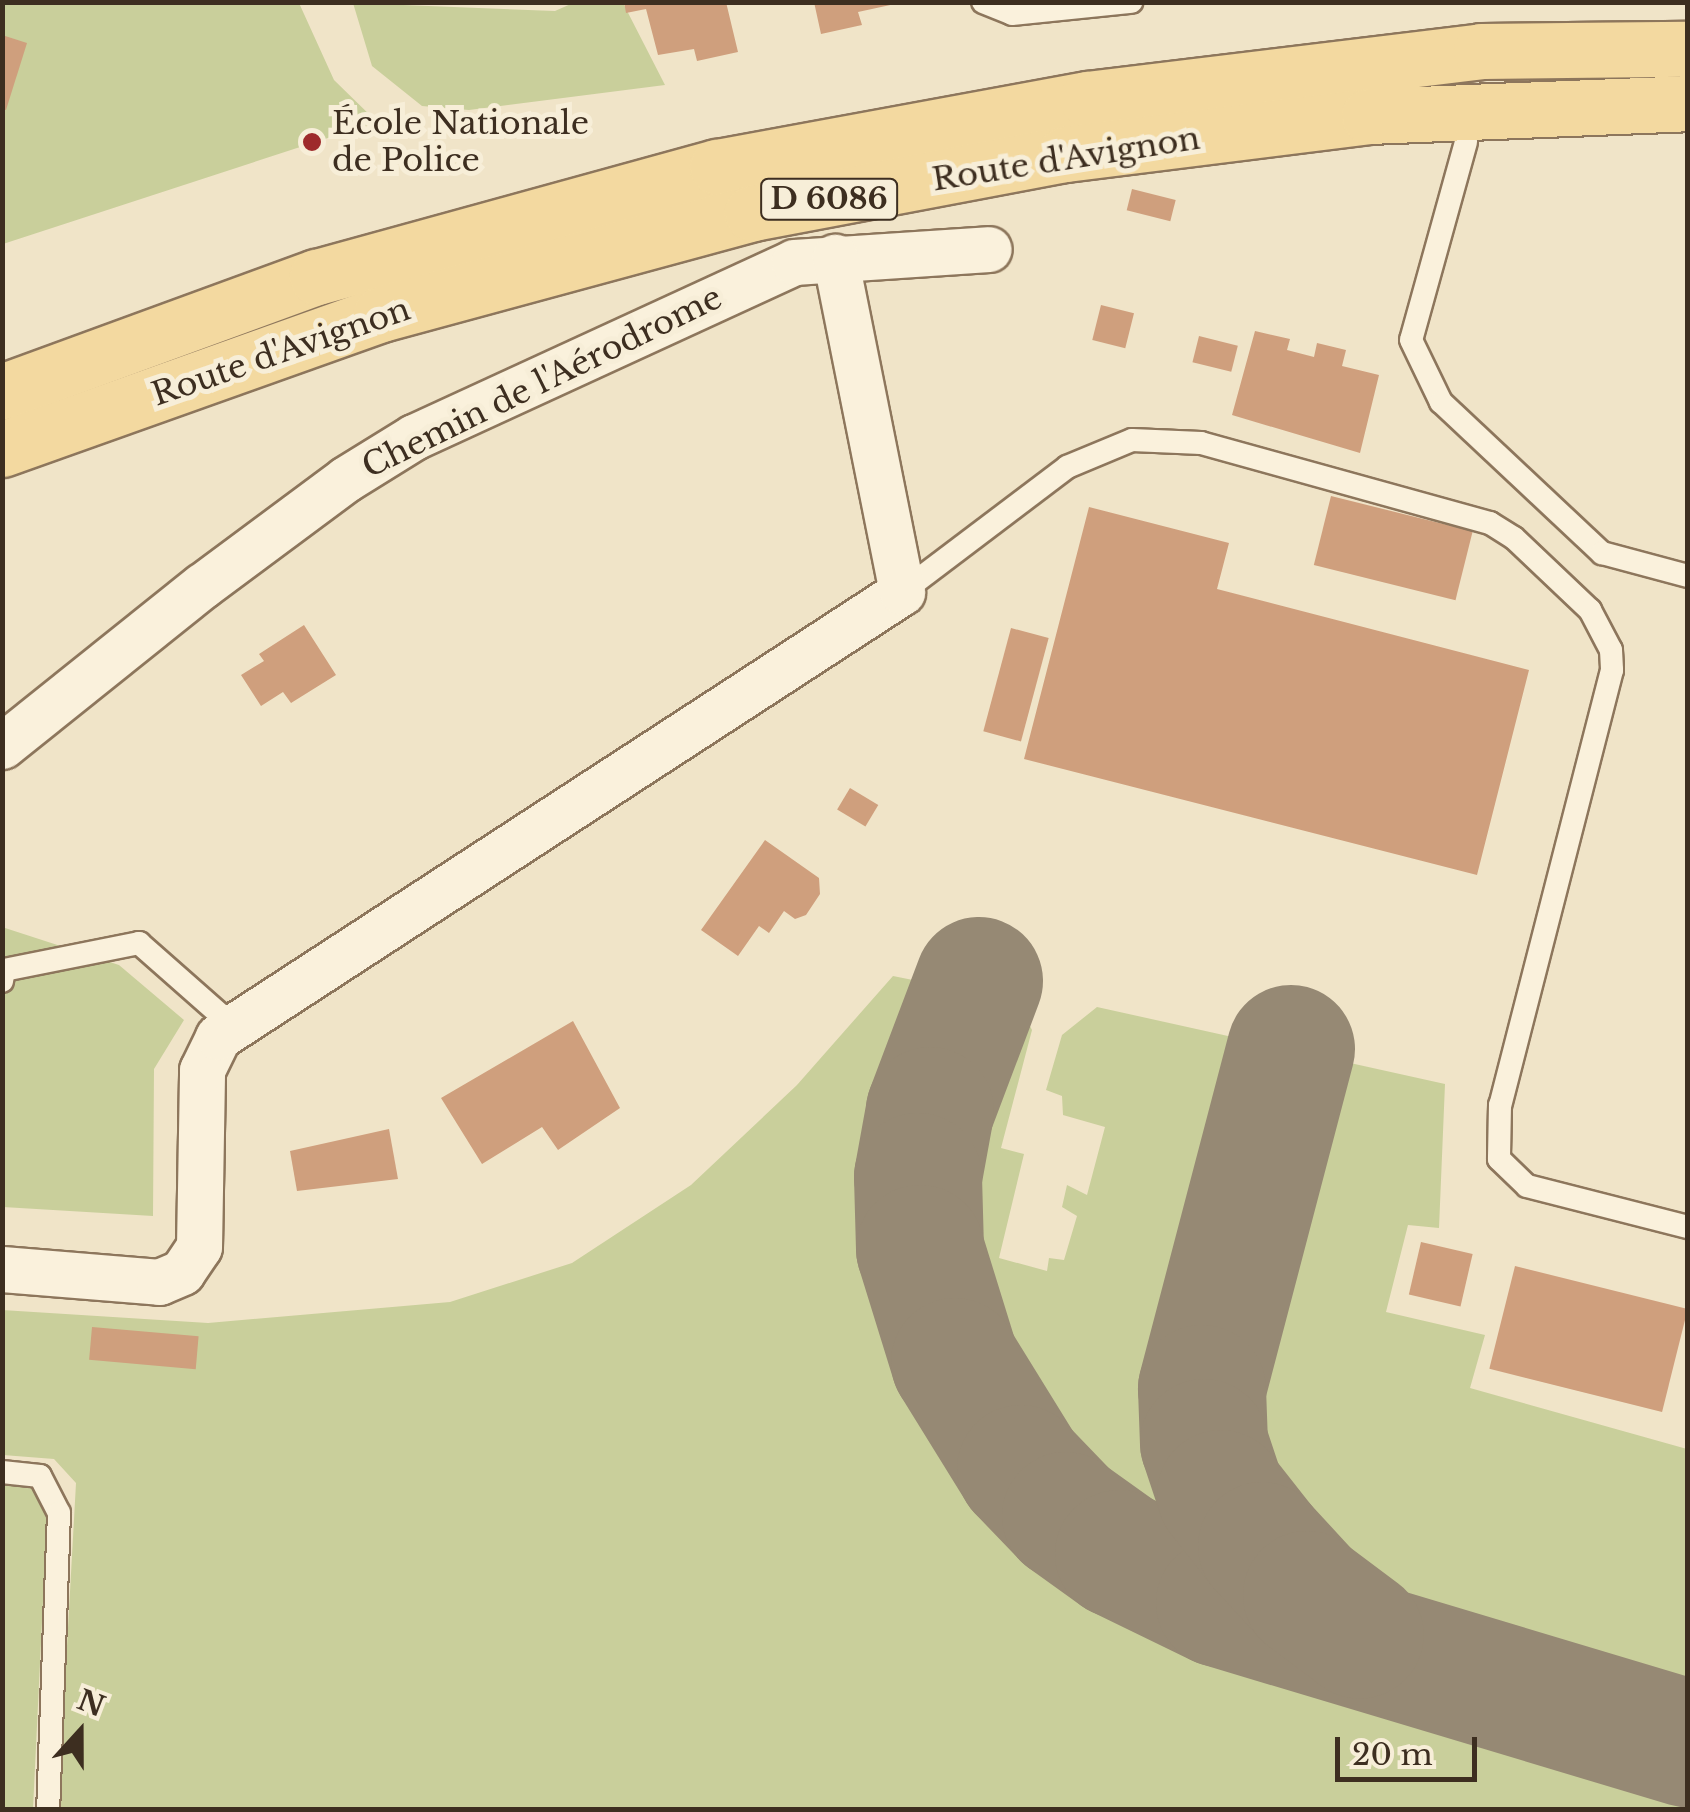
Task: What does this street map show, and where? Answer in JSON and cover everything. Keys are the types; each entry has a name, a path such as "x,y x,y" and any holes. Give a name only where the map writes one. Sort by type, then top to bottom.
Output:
{"main road":[{"name":"Route d'Avignon","path":"2,392 316,278 717,167 1087,99 1481,51 1688,49"},
{"name":"Route d'Avignon","path":"2,449 381,314 752,213 1065,154 1369,116 1688,103"}],"street":[{"name":"Chemin de l'Aérodrome","path":"2,746 202,586 414,436 794,262 989,249"},
{"path":"2,1268 159,1282 194,1260 202,1070 209,1048 232,1025 902,592 835,257"}],"lane":[{"path":"984,2 1012,14 1131,2"},
{"path":"1466,142 1411,340 1441,402 1602,553 1688,576"},
{"path":"902,592 1068,467 1143,439 1201,443 1490,523 1514,538 1590,610 1610,650 1612,670 1500,1105 1499,1160 1527,1186 1688,1227"},
{"path":"2,982 4,970 139,943 232,1025"},
{"path":"2,1472 40,1476 59,1513 48,1810"}],"green space":[{"path":"2,3 299,3 334,80 377,122 3,244"},
{"path":"353,3 555,11 573,3 623,3 665,85 469,110 422,106 372,66"},
{"path":"2,927 119,965 184,1020 154,1069 153,1216 3,1207"},
{"path":"893,976 1017,1001 1032,1030 1001,1148 1024,1154 999,1258 1047,1271 1049,1258 1064,1260 1077,1216 1062,1207 1067,1185 1087,1195 1105,1127 1063,1115 1062,1096 1046,1090 1062,1035 1097,1007 1445,1084 1439,1228 1408,1225 1386,1312 1485,1335 1470,1388 1687,1449 1687,1809 58,1809 76,1483 54,1459 3,1455 2,1310 208,1323 450,1302 572,1263 691,1185 797,1085"},
{"path":"2,1483 31,1485 47,1517 33,1809 3,1809"}],"building":[{"path":"624,2 726,2 738,52 697,61 694,49 658,55 646,9 626,13"},
{"path":"814,2 895,4 858,12 862,25 821,34"},
{"path":"2,35 27,43 6,110 2,109"},
{"path":"1132,189 1176,200 1170,221 1127,210"},
{"path":"1101,305 1134,313 1125,348 1092,340"},
{"path":"1255,331 1290,339 1287,350 1314,357 1317,343 1346,350 1342,366 1379,375 1360,453 1232,415"},
{"path":"1199,336 1238,346 1231,372 1192,362"},
{"path":"1331,496 1473,531 1455,600 1314,565"},
{"path":"1089,507 1229,543 1217,589 1529,670 1477,875 1024,759"},
{"path":"304,625 336,675 291,703 283,692 261,706 241,675 264,661 259,654"},
{"path":"1011,628 1049,638 1021,741 983,731"},
{"path":"850,788 878,805 865,826 837,809"},
{"path":"765,840 819,878 820,894 806,915 795,919 784,911 769,933 759,926 738,956 701,930"},
{"path":"573,1021 620,1108 558,1150 542,1127 482,1164 441,1098"},
{"path":"389,1129 398,1179 297,1191 290,1151"},
{"path":"1421,1242 1473,1254 1460,1307 1409,1295"},
{"path":"1515,1266 1688,1309 1662,1412 1489,1369"},
{"path":"92,1327 199,1336 196,1369 89,1360"}],"taxiway":[{"path":"979,981 930,1111 918,1177 920,1249 955,1362 1021,1469 1066,1516 1119,1554 1220,1603 1688,1743"},
{"path":"1291,1049 1202,1389 1204,1443 1221,1494 1262,1546 1307,1595 1360,1635"}],"place":[{"name":"École Nationale de Police","path":"312,142"}]}
